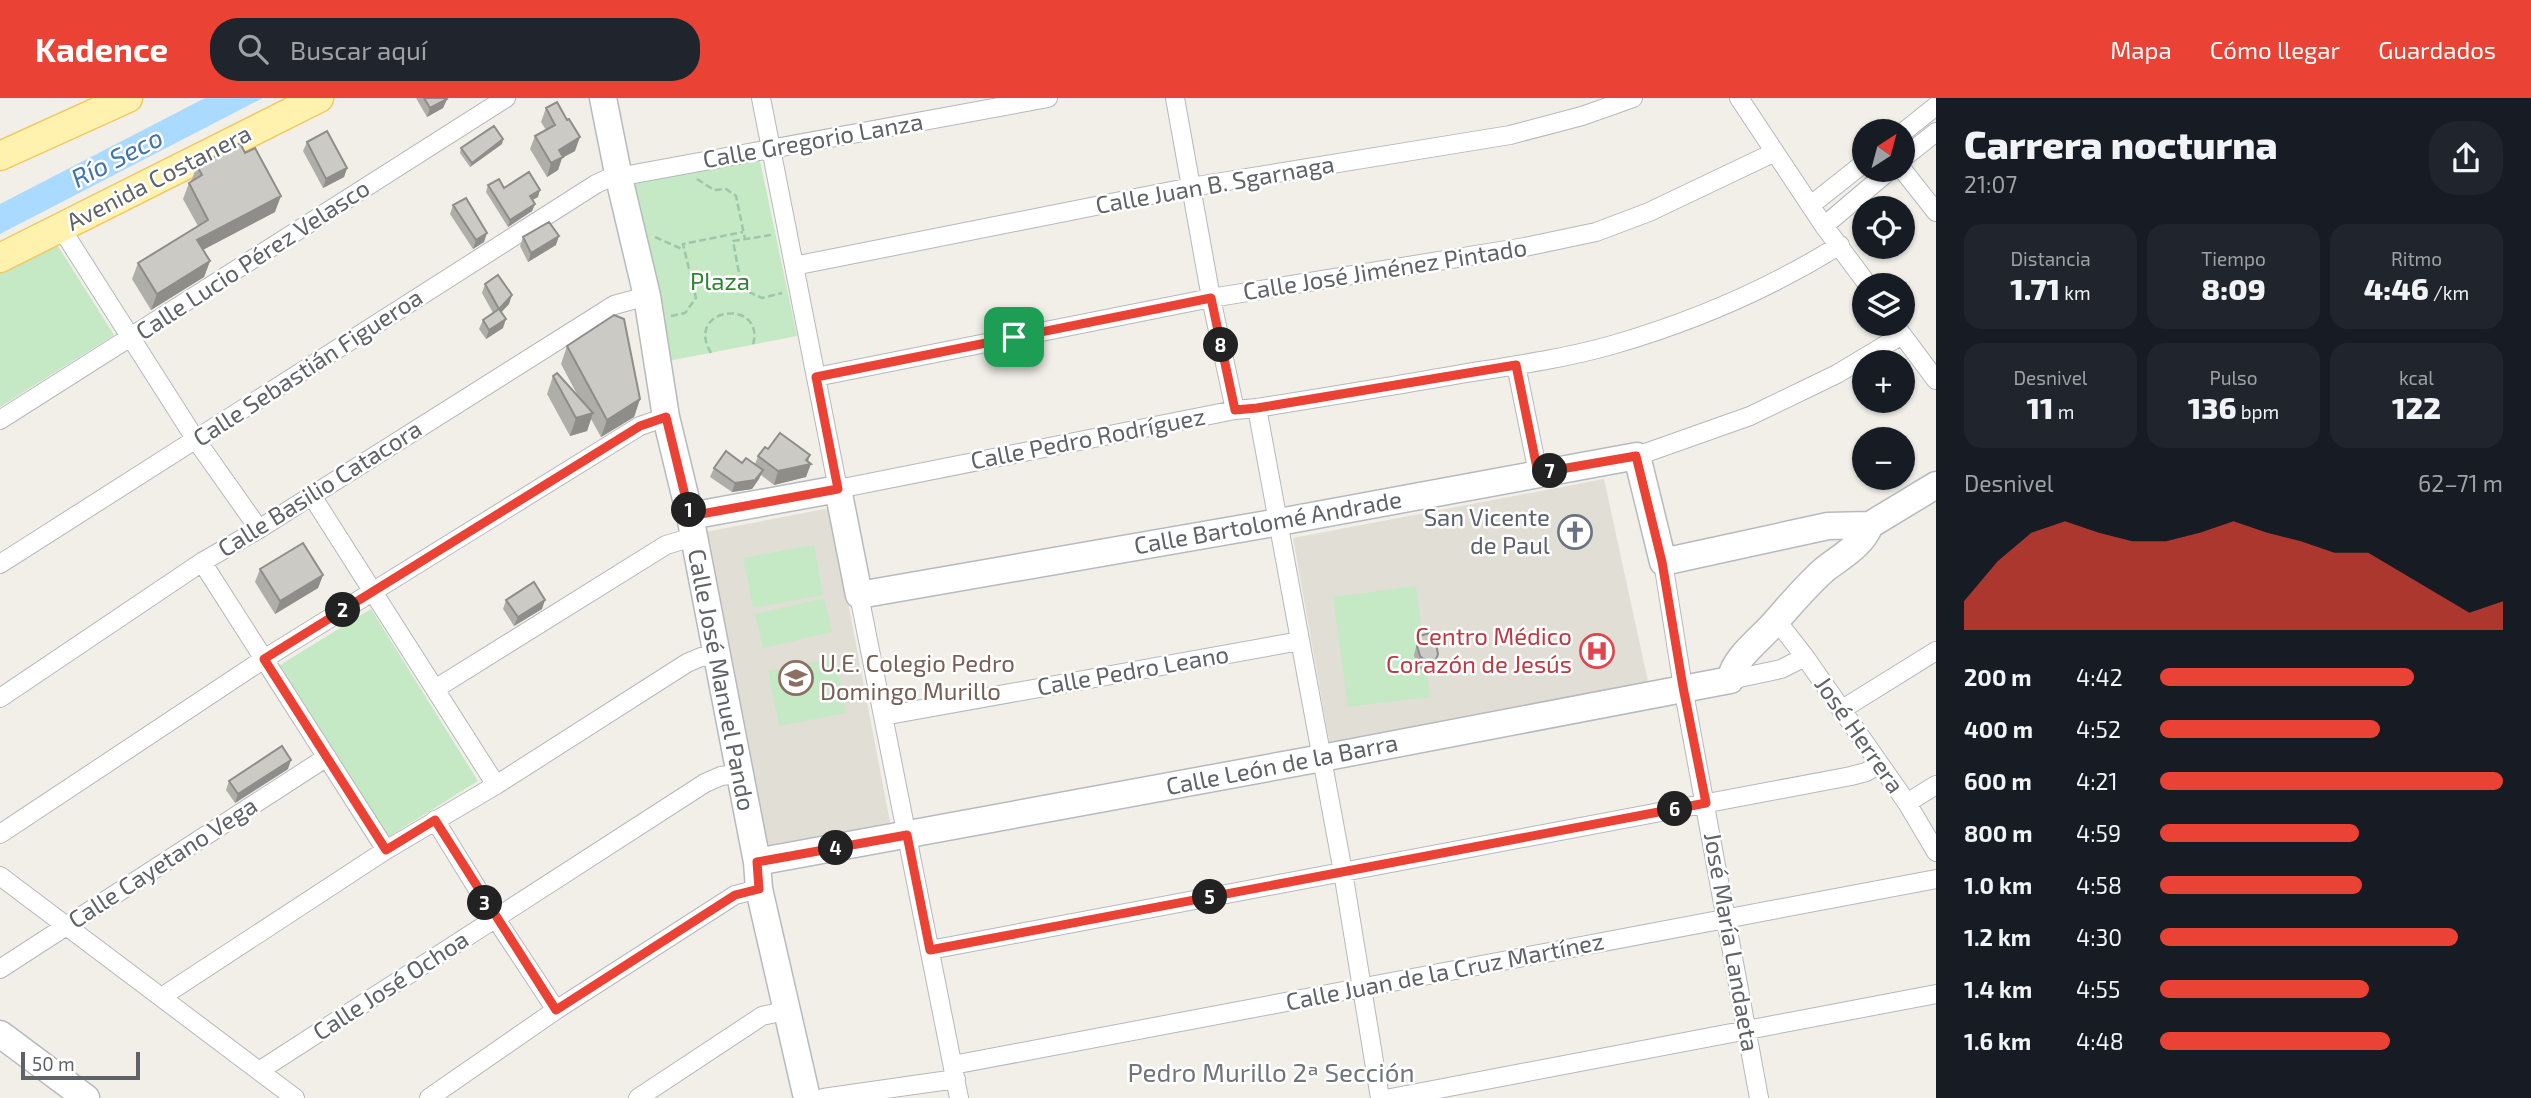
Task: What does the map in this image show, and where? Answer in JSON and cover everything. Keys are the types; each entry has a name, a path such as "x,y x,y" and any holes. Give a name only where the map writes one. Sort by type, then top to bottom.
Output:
{"main road":[{"path":"0,156 128,98"},
{"name":"Avenida Costanera","path":"0,258 319,98"}],"street":[{"name":"Calle Lucio Pérez Velasco","path":"0,420 506,98"},
{"name":"Calle José Manuel Pando","path":"603,98 619,178 653,307 666,417 691,526 757,862 759,889 807,1098"},
{"path":"761,98 959,1098"},
{"name":"Calle Gregorio Lanza","path":"619,178 1048,98"},
{"path":"1175,98 1211,298 1235,410"},
{"name":"Calle Juan B. Sgarnaga","path":"794,266 1191,187 1510,135 1582,116 1633,98"},
{"path":"1743,100 1824,226 1860,273"},
{"path":"1915,123 1936,106"},
{"path":"1915,149 1936,132"},
{"name":"Calle José Jiménez Pintado","path":"816,377 1211,298 1525,247 1596,232 1649,212 1775,152"},
{"path":"1811,205 1852,173"},
{"name":"Calle Sebastián Figueroa","path":"0,564 596,184 619,178"},
{"path":"1824,226 1876,182"},
{"path":"1912,182 1936,212"},
{"path":"61,228 196,440 259,529"},
{"name":"Calle Pedro Rodríguez","path":"691,526 838,489 1235,410 1516,365 1611,345 1738,299 1802,268 1840,245"},
{"name":"Calle Basilio Catacora","path":"0,698 202,562 312,496 614,305 653,307"},
{"name":"Calle Bartolomé Andrade","path":"859,595 1279,522 1636,456 1750,416 1845,370 1889,336"},
{"path":"1903,336 1936,380"},
{"path":"1516,365 1538,473"},
{"path":"1257,408 1343,872 1380,1098"},
{"path":"0,834 264,659 640,426 666,417"},
{"name":"José María Landaeta","path":"1636,456 1662,562 1759,1098"},
{"path":"1662,562 1829,526 1870,525 1936,485"},
{"path":"312,496 496,785"},
{"path":"1730,680 1741,657 1777,621 1795,598 1866,534 1870,525"},
{"path":"435,689 666,545 691,526"},
{"path":"202,562 386,850"},
{"name":"José Herrera","path":"1777,621 1907,803 1936,852"},
{"name":"Calle Pedro Leano","path":"883,716 1300,641"},
{"path":"1841,710 1936,650"},
{"path":"163,996 386,850 496,785 687,663 701,657 716,656"},
{"name":"Calle León de la Barra","path":"757,862 1730,680 1781,669 1805,657"},
{"name":"Calle Cayetano Vega","path":"0,969 327,757"},
{"path":"930,950 1851,776 1878,765"},
{"name":"Calle José Ochoa","path":"258,1071 705,783 721,776 739,774"},
{"path":"1907,803 1936,785"},
{"path":"435,820 556,1010"},
{"path":"0,876 163,996 295,1098"},
{"name":"Calle Juan de la Cruz Martínez","path":"823,1098 1362,988 1936,879"},
{"path":"429,1098 556,1010 735,895 759,889"},
{"path":"1391,1098 1936,994"},
{"path":"638,1098 762,1016 785,1011"},
{"path":"0,1034 86,1098"}],"path":[{"path":"695,177 714,190 726,189 736,196 745,239"},
{"path":"653,307 685,313 696,298 683,244 743,232"},
{"path":"776,235 733,241 742,289 762,298 788,291"},
{"path":"653,236 685,251"},
{"path":"711,353 707,346 706,329 710,322 724,313 739,314 746,318 754,331 753,345"}],"shaded area":[{"path":"1604,479 1649,686 1330,746 1293,538"},
{"name":"U.E. Colegio Pedro Domingo Murillo","path":"830,508 890,822 886,829 777,852 764,847 700,533"}],"green space":[{"name":"Plaza","path":"759,156 797,336 668,361 632,182"},
{"path":"56,243 114,335 0,407 0,272"},
{"path":"814,545 823,595 753,608 743,558"},
{"path":"1416,586 1430,697 1348,707 1333,597"},
{"path":"824,598 832,632 763,648 755,614"},
{"path":"371,609 478,781 388,837 280,665"},
{"path":"836,658 846,713 779,726 768,671"}],"water":[{"name":"Río Seco","path":"205,98 263,98 0,234 0,204"}],"building":[{"path":"424,98 446,98 447,99 430,108"},
{"path":"557,102 580,137 559,150 563,157 551,163 535,136 555,125 546,108"},
{"path":"494,126 503,139 472,163 461,148"},
{"path":"327,131 347,168 326,179 307,142"},
{"path":"240,143 245,153 255,148 281,196 197,240 210,261 157,294 138,263 208,220 189,183 202,175 197,166"},
{"path":"529,172 540,190 530,196 535,204 510,220 488,185 499,179 504,188"},
{"path":"466,198 487,233 476,240 453,205"},
{"path":"549,222 559,236 531,253 523,237"},
{"path":"498,275 512,295 499,309 485,284"},
{"path":"499,309 506,319 489,330 483,320"},
{"path":"614,315 624,319 640,399 607,420 567,346"},
{"path":"557,373 593,413 576,418 553,376"},
{"path":"780,433 810,455 806,460 811,464 778,471 758,456 765,447 768,449"},
{"path":"726,451 742,463 746,458 763,470 755,480 735,483 714,468"},
{"path":"303,543 323,575 280,601 260,569"},
{"path":"534,582 545,600 518,617 506,600"},
{"path":"1430,633 1435,639 1438,654 1435,662 1426,662 1420,656 1417,646 1419,636"},
{"path":"282,746 291,760 238,794 229,781"}],"place":[{"name":"San Vicente de Paul","path":"1575,532"},
{"name":"Centro Médico Corazón de Jesús","path":"1597,651"},
{"name":"U.E. Colegio Pedro Domingo Murillo","path":"796,678"}],"district":[{"name":"Pedro Murillo 2ª Sección","path":"1271,1073"}],"route":[{"path":"1211,298 1235,410 1516,365 1538,473 1636,456 1662,562 1706,803 930,950 907,835 757,862 759,889 735,895 556,1010 435,820 386,850 264,659 655,419 666,417 690,516 838,489 816,377 1014,337 1211,298"}]}
